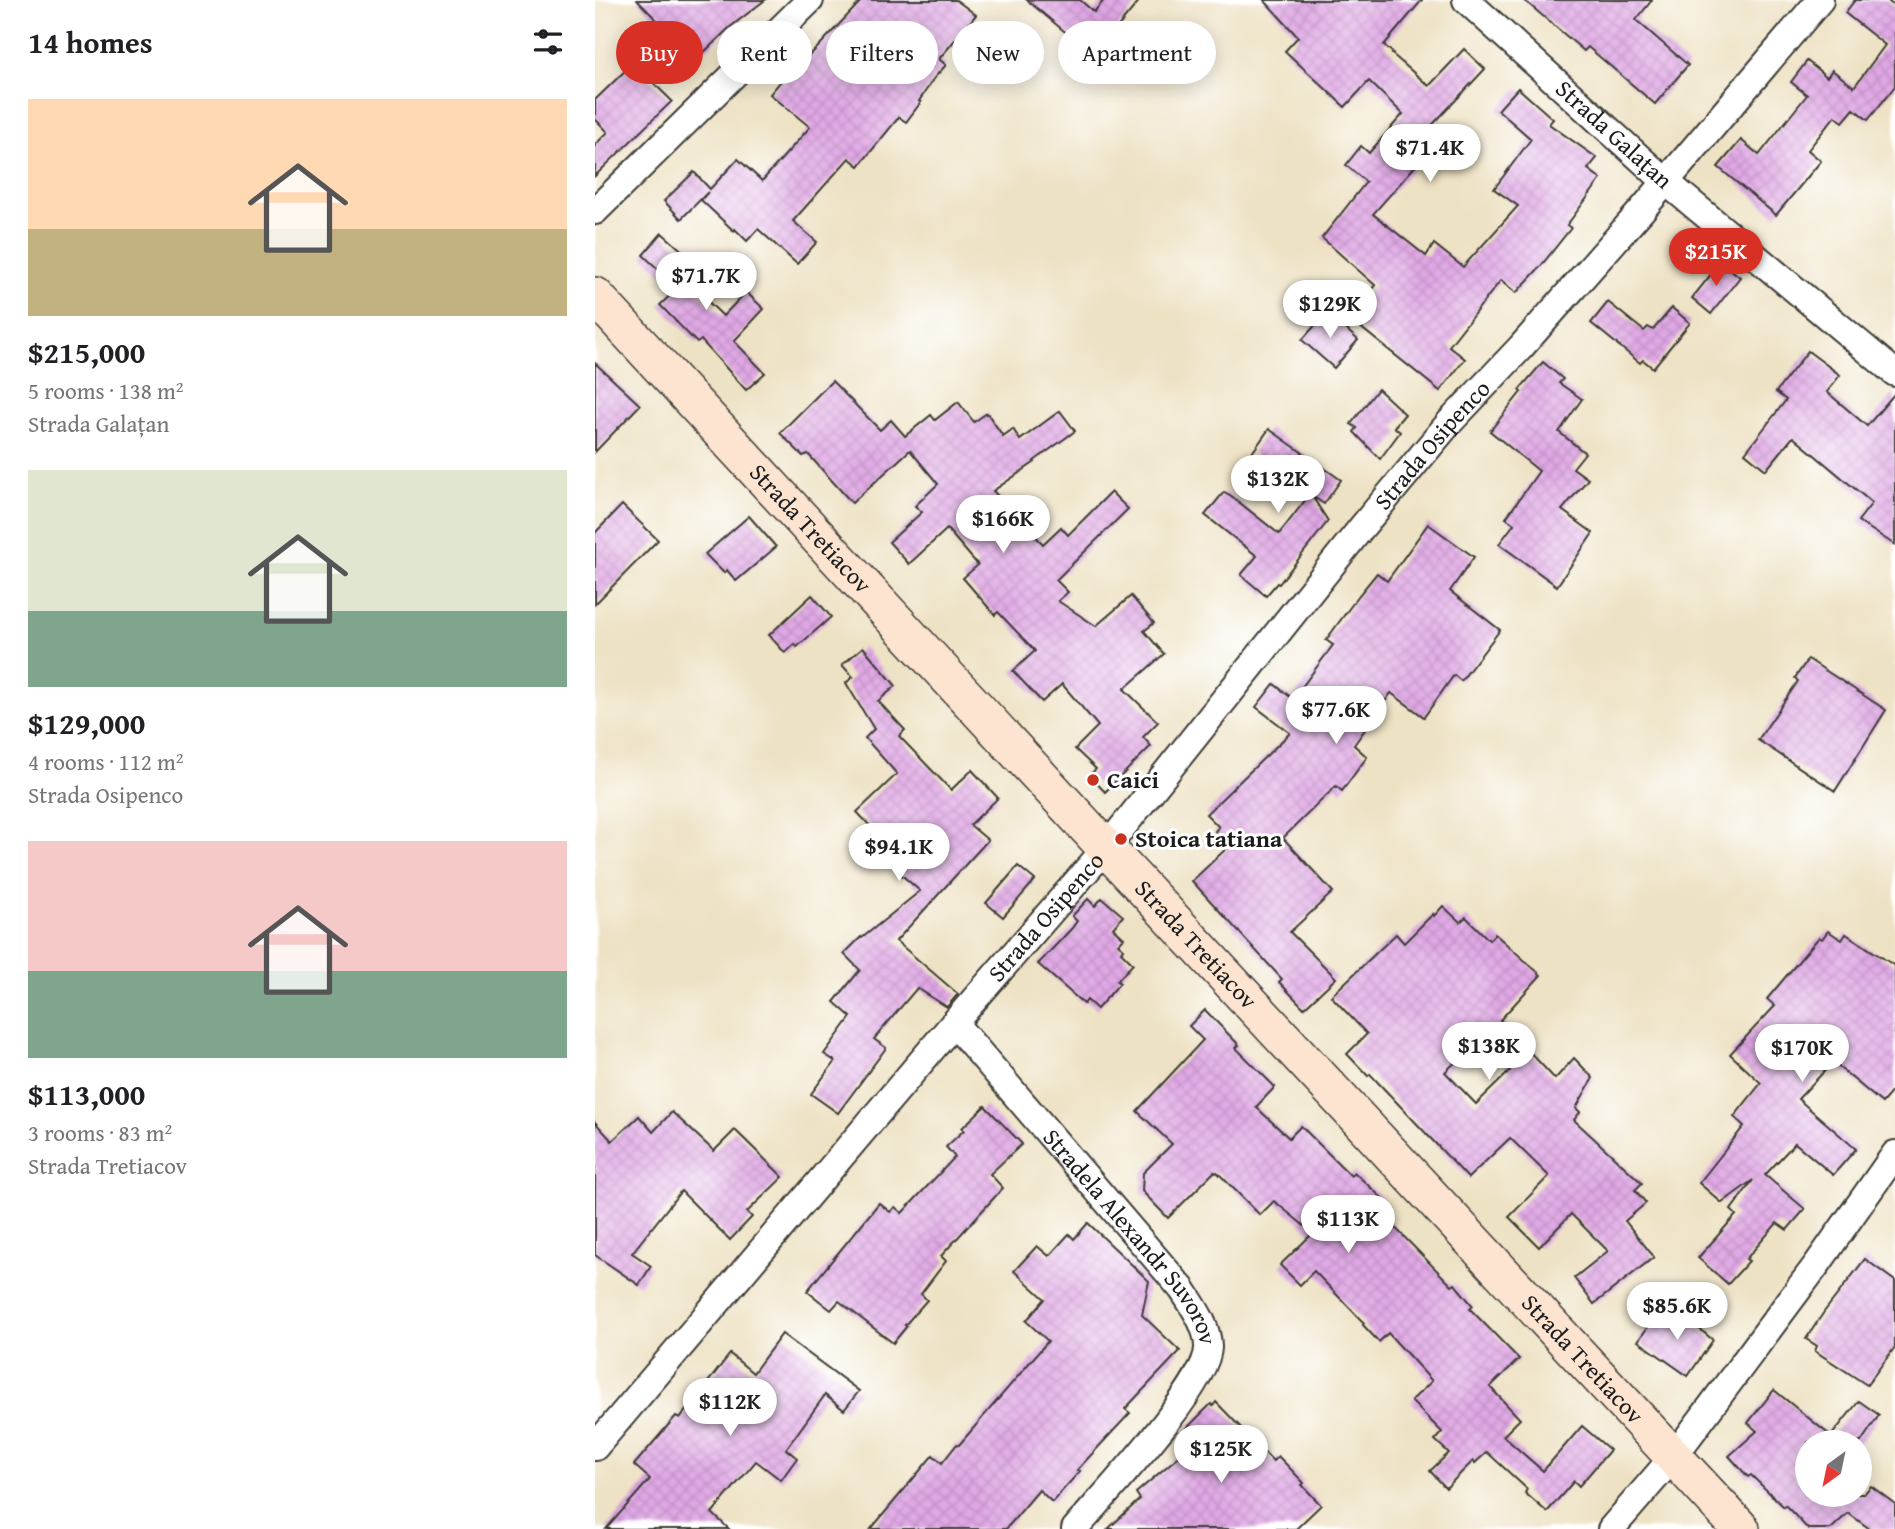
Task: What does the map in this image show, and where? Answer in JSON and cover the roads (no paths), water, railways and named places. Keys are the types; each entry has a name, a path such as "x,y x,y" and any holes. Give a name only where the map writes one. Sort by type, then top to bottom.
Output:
{"street":[{"path":"595,211 810,0"},
{"name":"Strada Galațan","path":"1466,0 1665,181 1895,373"},
{"name":"Strada Osipenco","path":"595,1447 1106,848 1448,423 1521,347 1820,0"},
{"name":"Strada Tretiacov","path":"595,296 1741,1529"},
{"name":"Stradela Alexandr Suvorov","path":"954,1023 1174,1278 1203,1323 1209,1349 1201,1371 1181,1404 1075,1529"},
{"path":"1611,1529 1674,1456 1818,1263 1895,1154"}],"place":[{"name":"Caici","path":"1093,780"},
{"name":"Stoica tatiana","path":"1121,839"}]}
